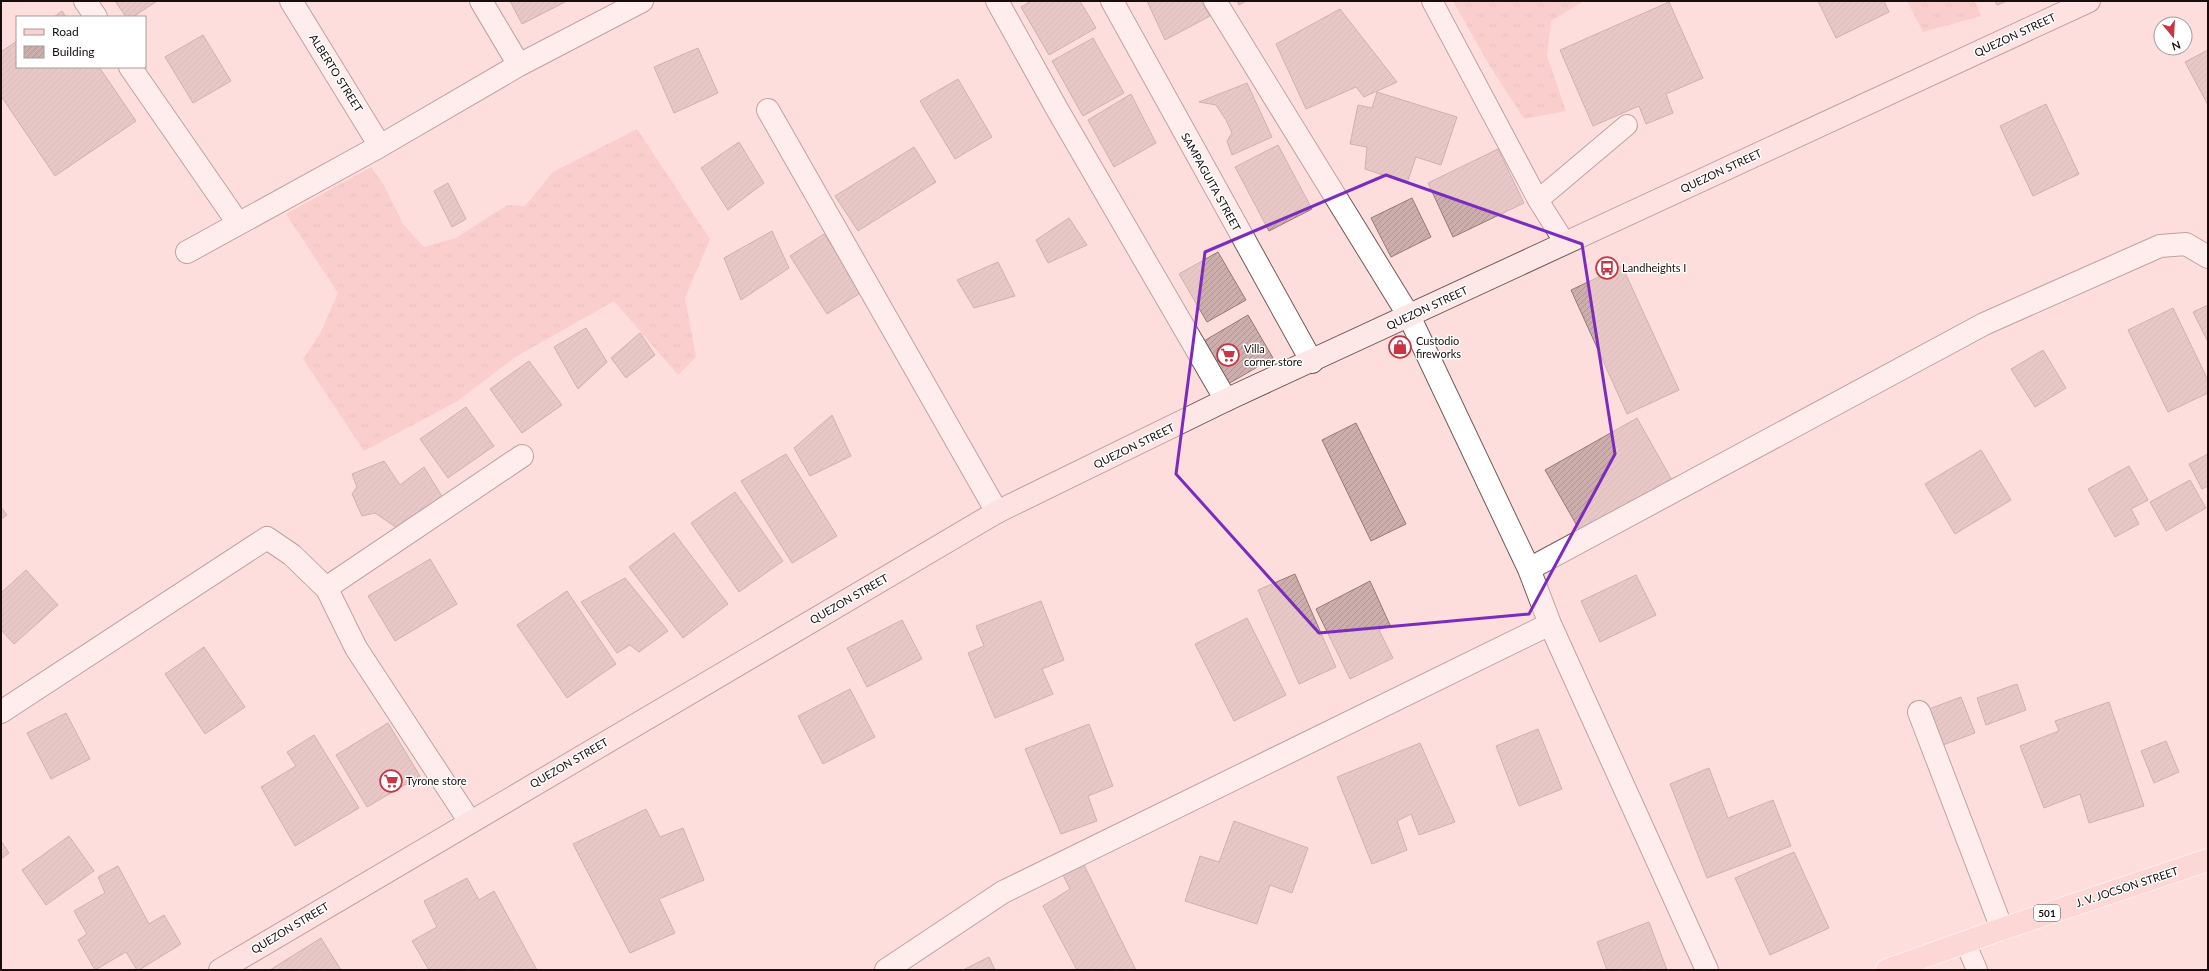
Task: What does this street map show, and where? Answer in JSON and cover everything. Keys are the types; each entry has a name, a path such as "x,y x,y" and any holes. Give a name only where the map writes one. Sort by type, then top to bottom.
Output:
{"main road":[{"name":"QUEZON STREET","path":"220,970 997,512 1226,400 1312,362 1565,243 2089,1"},
{"name":"J. V. JOCSON STREET","path":"1888,970 2002,929 2208,860"}],"street":[{"path":"84,1 95,16"},
{"name":"ALBERTO STREET","path":"291,1 380,146"},
{"path":"480,1 519,65"},
{"path":"187,252 380,146 519,65 642,1"},
{"path":"997,1 1061,116 1226,400"},
{"name":"SAMPAGUITA STREET","path":"1112,1 1312,362"},
{"path":"1215,1 1409,316 1529,569 1550,624 1707,970"},
{"path":"131,68 238,223"},
{"path":"768,110 997,512"},
{"path":"1529,569 1984,324 2160,246 2186,244 2208,257"},
{"path":"327,589 522,456"},
{"path":"1,712 267,538 292,555 327,589 356,648 470,822"},
{"path":"886,970 1003,892 1550,624"},
{"path":"1919,712 2002,929"}],"lane":[{"path":"1432,1 1538,200 1565,243"},
{"path":"1538,200 1627,125"},
{"path":"1965,942 1977,970"}],"highlighted area":[{"path":"1386,175 1582,244 1615,454 1529,614 1319,633 1176,474 1205,252"}],"green space":[{"path":"1453,1 1584,1 1551,21 1547,56 1566,111 1524,119 1488,63"},
{"path":"1907,1 1975,1 1981,16 1923,32"},
{"path":"637,129 710,239 685,298 696,357 678,375 614,301 517,356 456,402 364,451 303,359 320,334 338,293 286,214 371,167 384,185 403,224 424,247 456,238 507,205 525,206 553,172"}],"building":[{"path":"115,1 157,1 134,16 125,16"},
{"path":"510,1 567,1 522,24"},
{"path":"1031,1 1080,1 1096,28 1049,55 1021,7"},
{"path":"1147,1 1201,1 1210,16 1165,40"},
{"path":"1237,1 1246,1 1239,5"},
{"path":"1818,1 1884,1 1889,12 1836,38"},
{"path":"1995,1 2007,1 1997,5"},
{"path":"1669,2 1703,78 1666,94 1673,113 1646,124 1639,106 1593,126 1560,50"},
{"path":"1340,9 1397,82 1364,97 1356,87 1306,109 1276,44"},
{"path":"62,11 65,16 55,16"},
{"path":"203,35 231,81 193,103 165,57"},
{"path":"1093,38 1124,93 1083,116 1052,61"},
{"path":"16,42 16,68 100,68 136,121 55,176 1,96 1,52"},
{"path":"698,48 718,93 674,113 654,67"},
{"path":"2208,50 2208,105 2185,62"},
{"path":"958,79 992,137 955,159 920,101"},
{"path":"1247,83 1272,137 1232,155 1227,141 1232,133 1226,120 1216,105 1199,102"},
{"path":"1377,92 1457,117 1441,165 1416,157 1407,183 1365,169 1367,147 1350,144 1358,105 1372,108"},
{"path":"1131,94 1156,143 1114,167 1088,120"},
{"path":"2046,104 2079,174 2033,196 2000,126"},
{"path":"739,142 764,183 728,210 701,168"},
{"path":"1278,145 1312,209 1269,231 1235,167"},
{"path":"914,147 936,182 858,231 835,196"},
{"path":"1498,149 1524,203 1453,237 1428,183"},
{"path":"448,183 466,219 452,227 434,191"},
{"path":"1412,198 1431,237 1391,257 1371,218"},
{"path":"1069,218 1087,245 1048,263 1036,240"},
{"path":"772,231 789,268 741,300 724,258"},
{"path":"824,234 862,292 827,314 790,256"},
{"path":"1218,252 1246,300 1207,322 1179,274"},
{"path":"998,262 1015,296 974,308 957,280"},
{"path":"1622,266 1679,390 1627,414 1571,290"},
{"path":"2208,305 2208,342 2193,312"},
{"path":"2173,308 2208,380 2208,393 2168,412 2128,330"},
{"path":"1248,315 1273,358 1228,384 1204,341"},
{"path":"586,328 607,362 578,389 554,347"},
{"path":"640,333 655,355 626,378 611,358"},
{"path":"2043,350 2066,388 2035,407 2011,369"},
{"path":"529,361 562,405 522,433 490,389"},
{"path":"466,407 494,446 448,478 420,439"},
{"path":"832,415 851,456 810,476 794,448"},
{"path":"1637,418 1672,480 1580,531 1545,470"},
{"path":"1356,423 1406,524 1371,541 1322,440"},
{"path":"1981,450 2011,500 1955,534 1925,484"},
{"path":"786,454 837,536 792,563 741,481"},
{"path":"2208,454 2208,486 2202,489 2189,464"},
{"path":"384,461 400,485 424,467 443,498 397,528 375,513 362,516 352,494 357,487 352,474"},
{"path":"2129,466 2148,500 2131,509 2139,524 2115,537 2088,489"},
{"path":"2190,480 2206,508 2166,531 2150,502"},
{"path":"735,492 783,561 739,592 691,523"},
{"path":"1,507 7,515 1,519"},
{"path":"674,533 728,604 683,638 629,567"},
{"path":"430,559 457,604 395,641 368,596"},
{"path":"26,570 58,605 14,644 1,630 1,593"},
{"path":"1295,574 1336,667 1299,684 1258,590"},
{"path":"1636,575 1656,615 1600,642 1581,601"},
{"path":"625,578 668,631 639,652 630,645 617,653 581,602"},
{"path":"1370,581 1390,625 1379,630 1393,658 1350,679 1316,609"},
{"path":"567,591 616,664 567,698 517,625"},
{"path":"1041,601 1064,660 1042,669 1053,694 995,718 968,653 984,646 976,626"},
{"path":"1247,618 1286,695 1234,721 1195,644"},
{"path":"902,620 922,659 867,687 847,648"},
{"path":"204,647 245,707 205,734 165,674"},
{"path":"2017,684 2026,710 1986,725 1977,698"},
{"path":"850,689 875,737 823,764 798,716"},
{"path":"1961,697 1975,733 1943,745 1929,709"},
{"path":"2109,702 2144,806 2089,823 2080,794 2044,808 2020,746 2059,731 2055,721"},
{"path":"66,713 90,759 51,779 27,733"},
{"path":"388,723 420,776 367,807 336,755"},
{"path":"1089,724 1113,786 1088,796 1097,821 1061,834 1025,749"},
{"path":"1538,729 1562,789 1519,806 1496,746"},
{"path":"314,735 359,808 295,846 261,787 296,766 287,752"},
{"path":"2166,741 2179,772 2154,783 2141,751"},
{"path":"1420,743 1455,822 1419,835 1411,814 1397,821 1407,850 1372,864 1337,777"},
{"path":"1709,768 1728,818 1773,800 1791,846 1707,878 1670,784"},
{"path":"646,809 660,837 683,828 704,880 659,899 675,933 630,953 573,844"},
{"path":"1234,821 1308,848 1292,893 1270,885 1257,924 1185,901 1200,856 1219,862"},
{"path":"69,836 94,871 46,905 22,870"},
{"path":"1,841 9,853 1,859"},
{"path":"1794,852 1829,928 1770,955 1735,878"},
{"path":"1084,865 1136,970 1077,970 1043,906 1070,889 1063,875"},
{"path":"118,866 149,924 164,915 181,944 139,970 137,970 126,952 95,970 78,940 87,934 74,911 105,893 98,877"},
{"path":"467,878 479,900 494,891 537,970 429,970 412,941 437,927 424,901"},
{"path":"1649,922 1667,970 1607,970 1597,942"},
{"path":"321,938 341,970 270,970"},
{"path":"989,957 995,970 963,970"}],"place":[{"name":"Landheights I","path":"1607,268"},
{"name":"Custodio fireworks","path":"1400,347"},
{"name":"Villa corner store","path":"1228,355"},
{"name":"Tyrone store","path":"391,781"}]}
